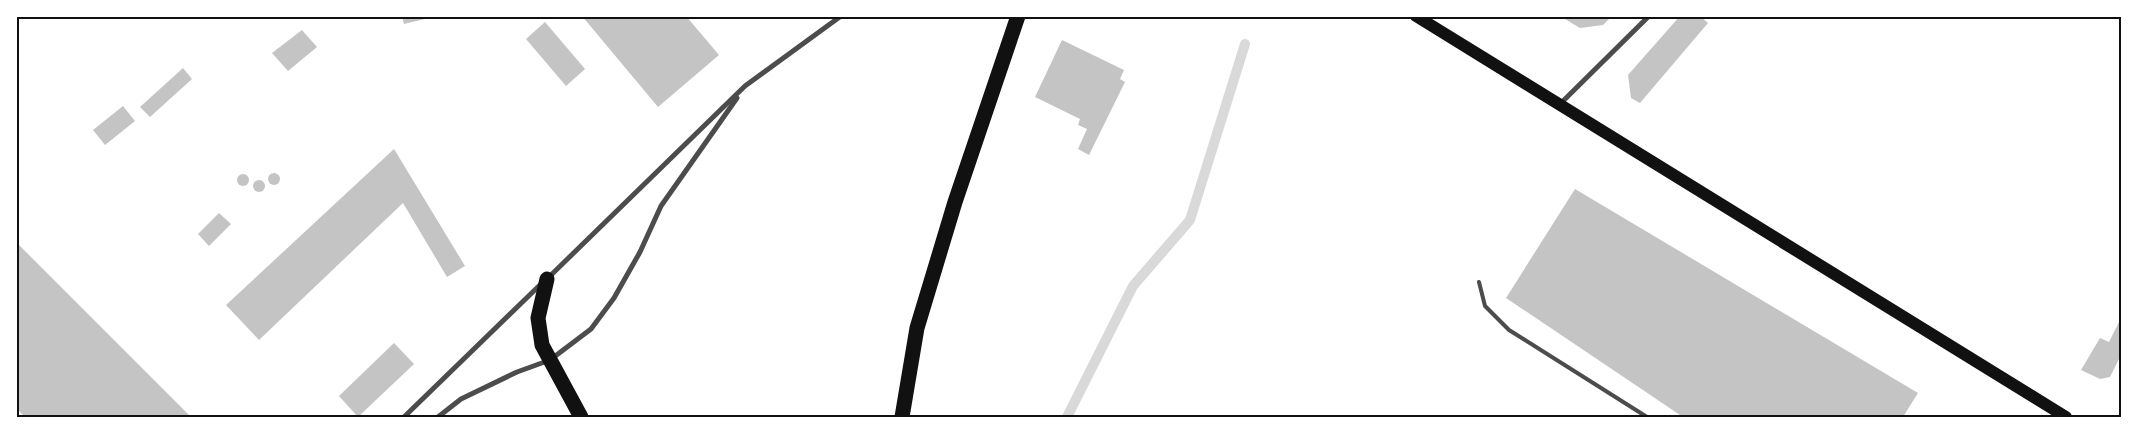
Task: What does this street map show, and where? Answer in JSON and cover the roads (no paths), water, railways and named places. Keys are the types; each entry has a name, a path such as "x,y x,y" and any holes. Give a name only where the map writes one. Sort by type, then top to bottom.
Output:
{"highway":[{"path":"902,417 916,328 955,202 1018,16"},
{"path":"547,279 538,318 542,345 581,417"}],"main road":[{"path":"1416,16 2066,417"}],"street":[{"path":"404,417 745,86 841,16"},
{"path":"1558,105 1648,16"},
{"path":"438,417 461,399 517,372 550,360 592,329 614,298 640,252 661,206 745,86"}],"lane":[{"path":"1479,282 1485,306 1509,330 1647,417"}],"waterway":[{"path":"1067,417 1133,286 1190,220 1245,44"}]}
